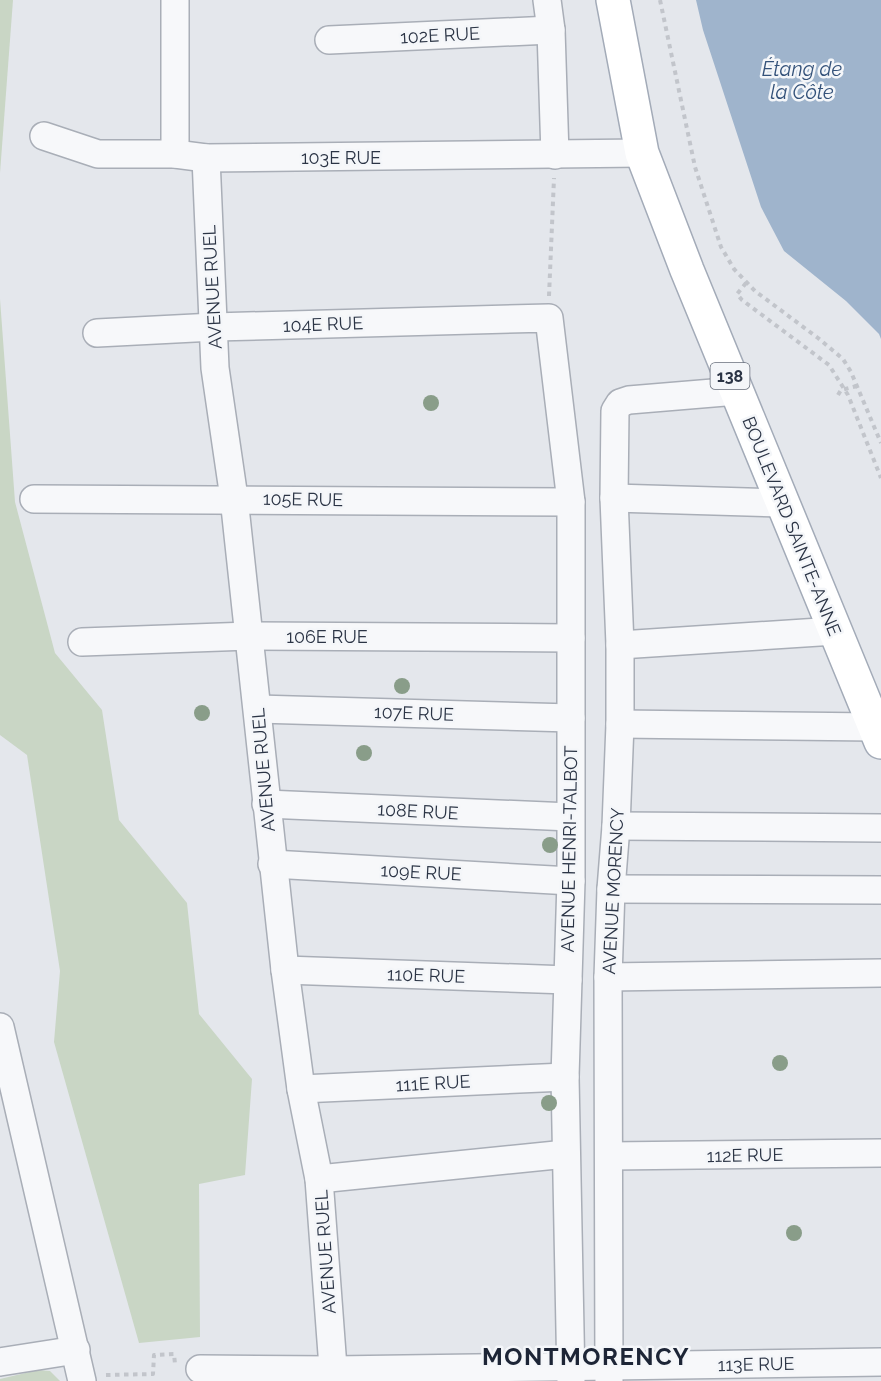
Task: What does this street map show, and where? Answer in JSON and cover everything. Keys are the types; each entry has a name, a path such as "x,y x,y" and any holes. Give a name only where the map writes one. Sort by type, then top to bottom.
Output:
{"main road":[{"name":"BOULEVARD SAINTE-ANNE","path":"613,0 642,153 736,391 878,734"}],"street":[{"path":"175,0 175,154"},
{"path":"547,0 551,30 555,155"},
{"name":"102E RUE","path":"329,40 551,30"},
{"name":"103E RUE","path":"44,136 98,154 175,154 206,158 642,153"},
{"name":"AVENUE RUEL","path":"206,158 215,368 234,498 285,970 301,1089 319,1179 334,1375"},
{"name":"104E RUE","path":"97,333 214,327 549,318"},
{"name":"AVENUE HENRI-TALBOT","path":"549,318 572,502 570,881 565,1077 571,1373"},
{"name":"AVENUE MORENCY","path":"609,1374 608,977 610,889 616,826 620,724 620,645 614,498 615,411 620,403 629,400 736,391"},
{"name":"105E RUE","path":"34,499 234,498 572,502"},
{"path":"614,498 782,502"},
{"path":"620,645 836,631"},
{"name":"106E RUE","path":"82,642 249,636 571,638"},
{"name":"107E RUE","path":"258,709 571,718"},
{"path":"620,724 878,734"},
{"name":"108E RUE","path":"266,804 570,817"},
{"path":"616,826 881,828"},
{"name":"109E RUE","path":"272,864 570,881"},
{"path":"610,889 881,890"},
{"name":"110E RUE","path":"285,970 568,980"},
{"path":"608,977 881,973"},
{"path":"0,1027 80,1369 0,1362"},
{"name":"111E RUE","path":"301,1089 565,1077"},
{"name":"112E RUE","path":"610,1156 881,1153"},
{"path":"319,1179 566,1154"},
{"name":"113E RUE","path":"200,1369 334,1375 609,1374 881,1362"}],"path":[{"path":"660,0 703,195 721,246 734,269 746,283 843,359 881,444"},
{"path":"549,318 555,155"},
{"path":"746,283 737,294 742,300 829,364 845,389 881,478"},
{"path":"838,394 841,390 857,386"},
{"path":"80,1369 153,1374 154,1355 174,1354 175,1373 200,1369"}],"green space":[{"path":"0,0 13,0 0,173"},
{"path":"0,299 15,502 55,653 102,710 119,820 187,903 199,1014 252,1079 245,1175 199,1184 200,1337 139,1343 54,1042 60,971 27,755 0,735"},
{"path":"38,1370 50,1371 60,1381 0,1381 0,1379"}],"water":[{"name":"Étang de la Côte","path":"696,0 881,0 881,339 879,334 846,301 784,251 761,207 703,30"}],"district":[{"name":"MONTMORENCY","path":"586,1356"}]}
